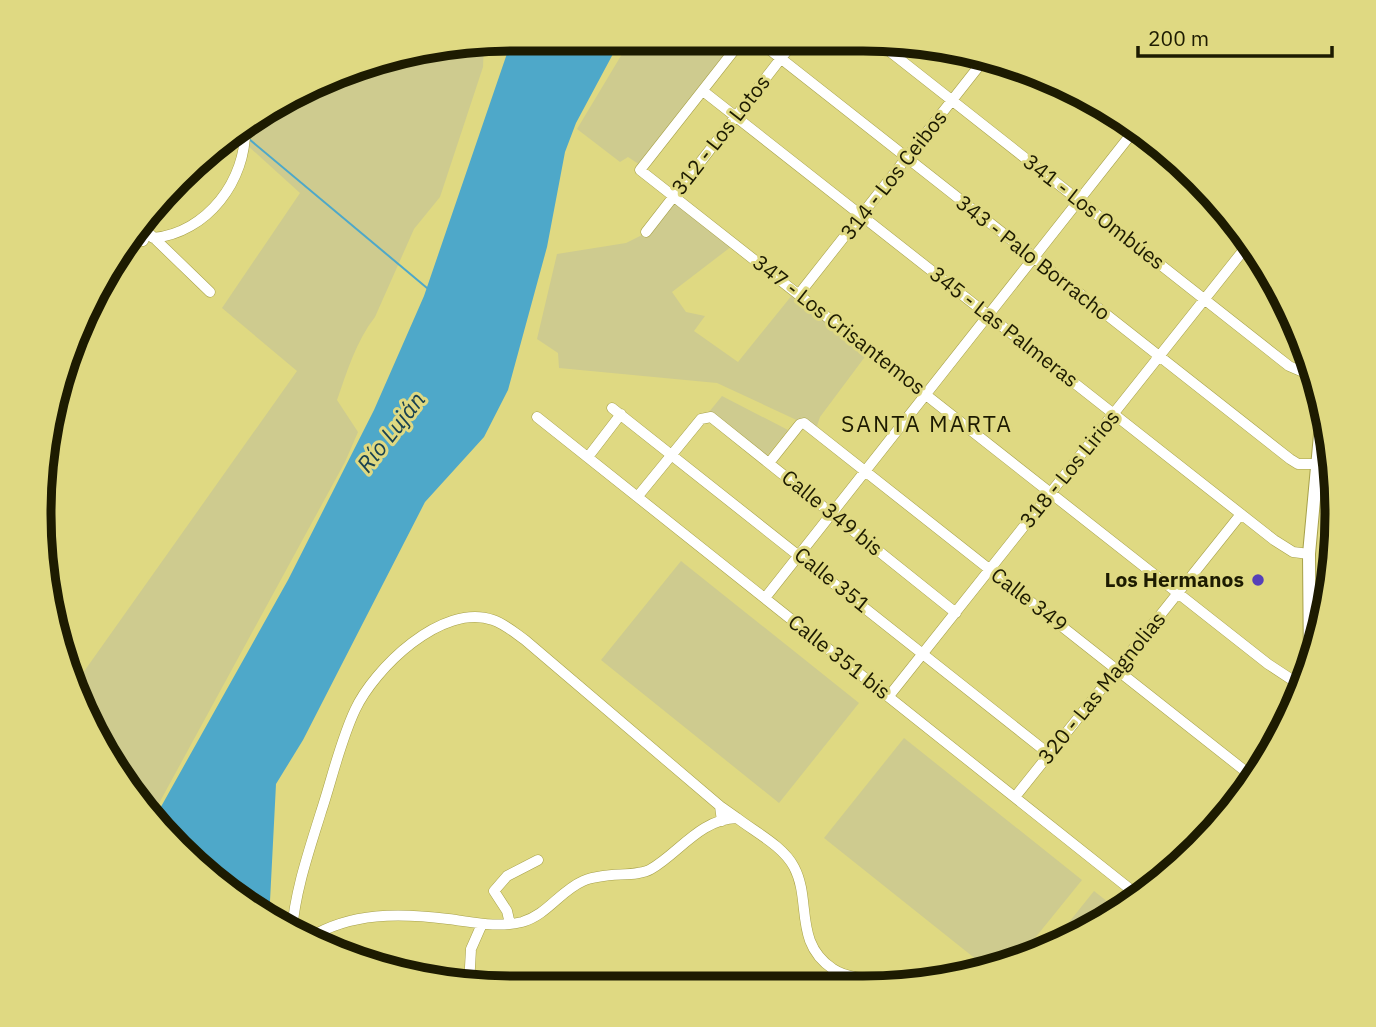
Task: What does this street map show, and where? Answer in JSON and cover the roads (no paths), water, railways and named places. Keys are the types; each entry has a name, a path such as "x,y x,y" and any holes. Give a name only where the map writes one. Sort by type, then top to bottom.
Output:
{"main road":[{"path":"1309,631 1309,554 1319,440"}],"street":[{"path":"703,91 734,51"},
{"name":"343 - Palo Borracho","path":"771,51 1032,259 1290,459 1298,464 1316,464"},
{"name":"312 - Los Lotos","path":"646,232 786,51"},
{"name":"341 - Los Ombúes","path":"891,52 1294,370 1303,373"},
{"name":"314 - Los Ceibos","path":"799,293 979,66"},
{"name":"345 - Las Palmeras","path":"703,91 1241,514 1293,552 1309,554"},
{"name":"347 - Los Crisantemos","path":"703,91 640,170 1268,664 1294,681"},
{"path":"765,598 1130,136"},
{"path":"143,237 174,236 204,218 226,194 242,157 244,137"},
{"path":"143,237 210,292"},
{"name":"318 - Los Lirios","path":"889,696 1243,251"},
{"name":"Calle 351","path":"588,457 617,411 1049,754"},
{"name":"Calle 349 bis","path":"673,455 706,415 956,613"},
{"name":"Calle 351 bis","path":"537,417 1131,890"},
{"name":"Calle 349","path":"769,463 800,424 804,423 1246,772"},
{"path":"638,496 673,455"},
{"name":"320 - Las Magnolias","path":"1015,797 1241,514"},
{"path":"1309,591 1318,592"},
{"path":"293,920 318,824 356,709 380,674 412,642 434,628 459,618 492,619 515,633 720,806 793,863 799,880 807,933 816,951 832,968 850,976"},
{"path":"720,806 722,821"},
{"path":"319,933 336,925 382,915 424,916 482,924 510,924 535,918 582,881 614,872 648,871 689,838 722,821 737,818"},
{"path":"510,924 505,907 495,896 496,886 523,865 538,860"},
{"path":"470,974 471,949 482,924"}],"water":[{"name":"Río Luján","path":"508,51 615,51 576,123 565,152 547,247 508,390 484,437 425,502 303,740 276,784 269,906 208,861 159,810 288,580 374,410 424,296"}],"waterway":[{"path":"249,139 427,288"}],"place":[{"name":"Los Hermanos","path":"1258,580"}],"district":[{"name":"SANTA MARTA","path":"927,424"}]}
